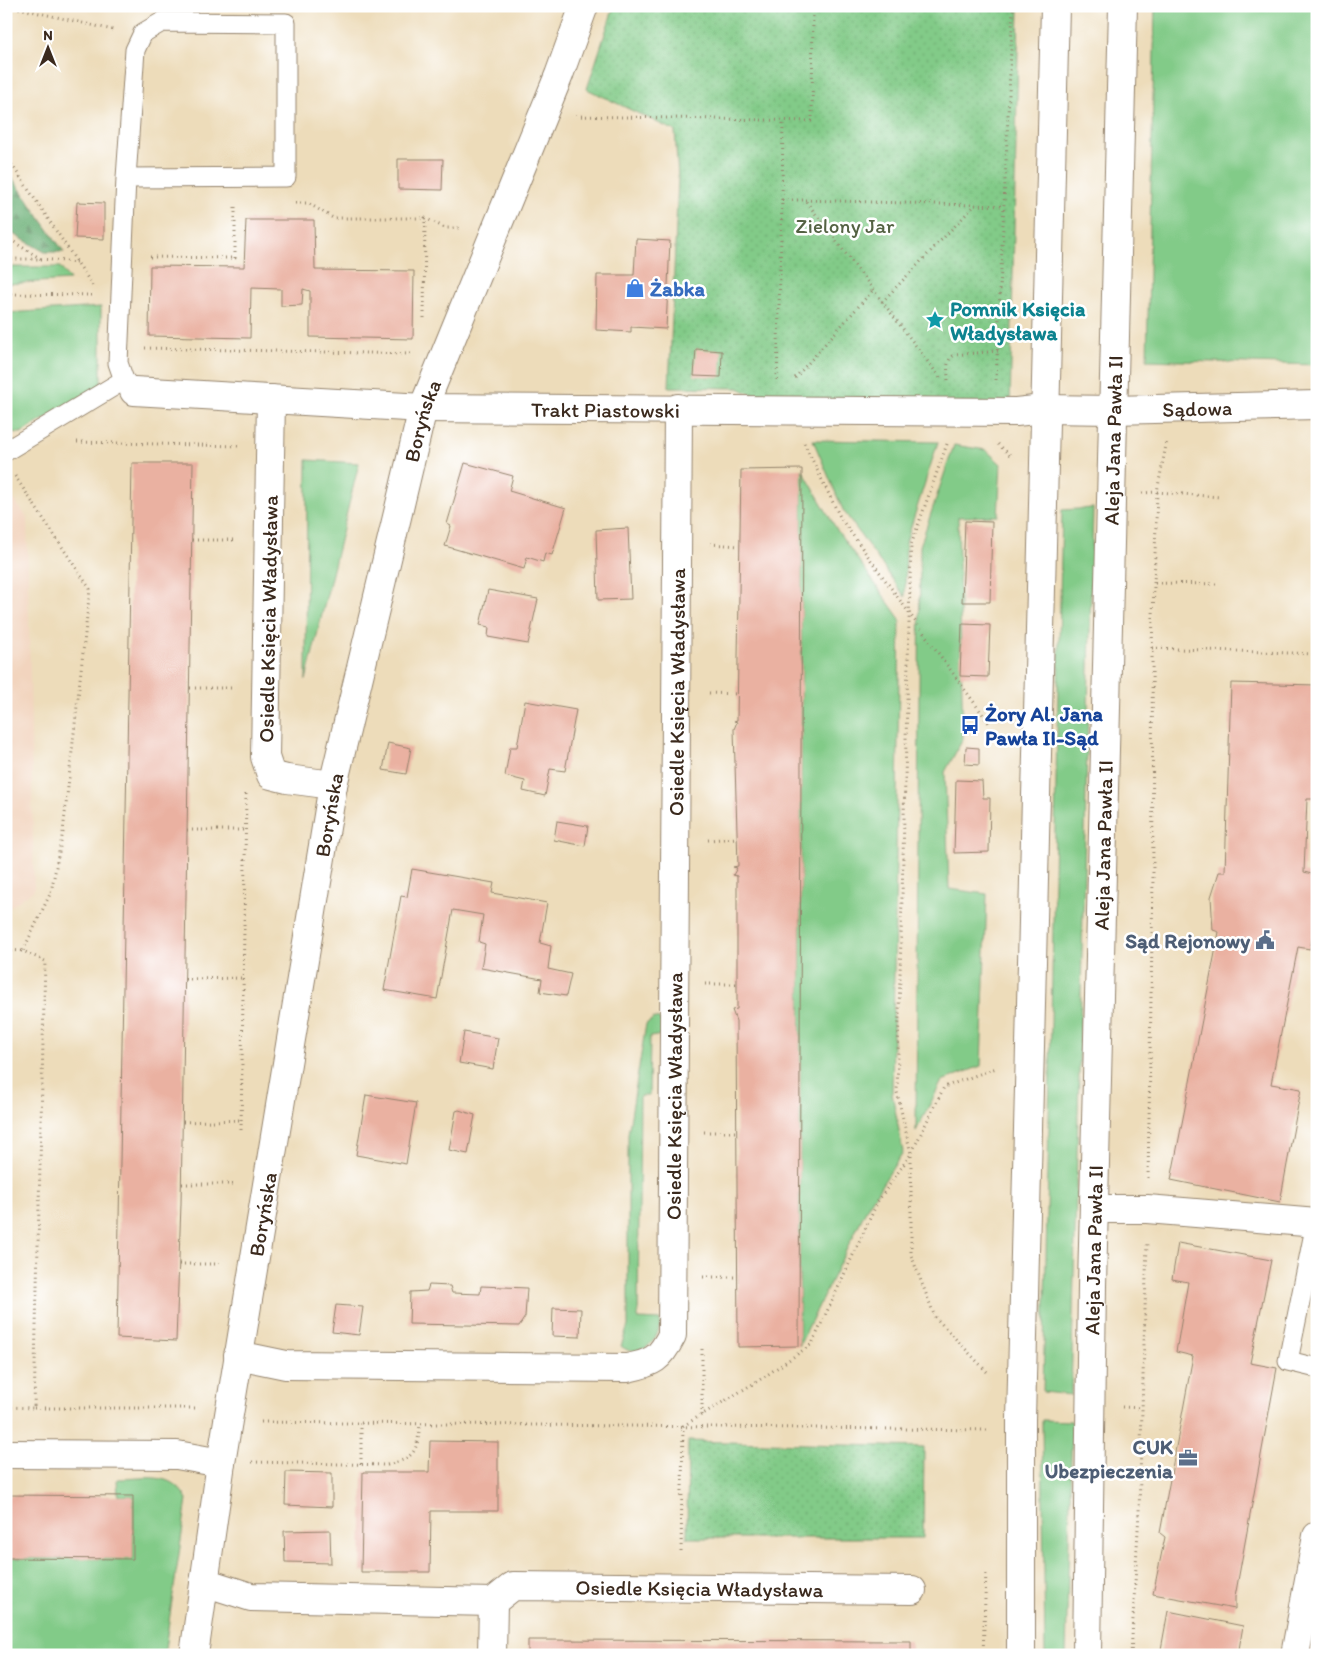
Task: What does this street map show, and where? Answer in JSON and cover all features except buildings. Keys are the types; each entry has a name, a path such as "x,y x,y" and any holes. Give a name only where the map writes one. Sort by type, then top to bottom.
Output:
{"street":[{"name":"Boryńska","path":"194,1655 238,1355 333,785 423,408 543,115 584,6"},
{"path":"1021,1655 1022,1412 1054,6"},
{"name":"Aleja Jana Pawła II","path":"1087,1655 1094,1209 1123,6"},
{"name":"Trakt Piastowski","path":"129,385 271,399 423,408 678,408 972,412 1078,409"},
{"name":"Osiedle Księcia Władysława","path":"271,399 265,757 271,775 333,785"},
{"name":"Sądowa","path":"1078,409 1113,410 1317,405"},
{"name":"Osiedle Księcia Władysława","path":"238,1355 286,1365 627,1368 648,1364 664,1353 672,1335 678,408"},
{"path":"1094,1209 1147,1209 1317,1223"},
{"path":"6,1454 177,1455 221,1463"},
{"path":"1295,1655 1317,1536"},
{"path":"204,1582 251,1597 493,1602 492,1655"},
{"name":"Osiedle Księcia Władysława","path":"493,1602 513,1586 912,1590"}],"lane":[{"path":"6,451 129,385 118,363 126,178 135,50 143,33 162,22 286,23 286,176 126,178"},
{"path":"1317,1223 1288,1361 1317,1368"}],"path":[{"path":"9,6 118,31"},
{"path":"543,115 812,121 813,6"},
{"path":"990,385 996,381 998,351 1013,6"},
{"path":"777,388 783,121"},
{"path":"6,156 99,295 6,294"},
{"path":"782,200 1004,206"},
{"path":"805,200 948,388 948,362 950,357 998,351"},
{"path":"290,204 308,203 333,218 425,218 445,228 496,228"},
{"path":"148,257 235,258 235,204 244,204"},
{"path":"882,302 975,205"},
{"path":"424,325 425,218"},
{"path":"6,237 40,259"},
{"path":"6,259 77,262"},
{"path":"792,381 873,290"},
{"path":"136,348 413,354"},
{"path":"803,440 841,519 989,723"},
{"path":"68,442 242,446"},
{"path":"948,443 911,545 898,1092 911,1154 911,1255 935,1317 990,1376"},
{"path":"12,471 90,589 63,832 51,892 23,951"},
{"path":"1131,1655 1139,1512 1147,1209 1153,878 1152,648 1157,492 1220,497"},
{"path":"192,540 240,540"},
{"path":"706,544 740,546"},
{"path":"1154,583 1217,584"},
{"path":"1152,648 1317,654"},
{"path":"190,688 238,688"},
{"path":"706,693 738,694"},
{"path":"241,1138 246,784"},
{"path":"188,830 246,830"},
{"path":"705,840 737,838"},
{"path":"6,950 23,951 45,961 34,1408"},
{"path":"704,974 704,994"},
{"path":"185,979 243,978"},
{"path":"704,984 737,984"},
{"path":"683,1426 762,1379 812,1344 878,1201 911,1154 944,1087 996,1068"},
{"path":"183,1122 241,1120"},
{"path":"703,1122 703,1142"},
{"path":"703,1132 737,1132"},
{"path":"182,1184 241,1184"},
{"path":"179,1264 222,1264"},
{"path":"703,1267 703,1286"},
{"path":"703,1277 738,1277"},
{"path":"702,1346 702,1415"},
{"path":"6,1407 199,1408"},
{"path":"258,1415 258,1422 989,1430"},
{"path":"361,1423 361,1465"},
{"path":"252,1462 387,1465 406,1460 418,1447 420,1424"},
{"path":"680,1551 683,1426"},
{"path":"250,1472 253,1454"}],"shaded area":[{"path":"6,489 27,517 34,890 6,910"}],"green space":[{"name":"Zielony Jar","path":"614,6 1019,6 1010,408 774,405 738,388 669,387 678,178 675,131 587,89"},
{"path":"1155,6 1317,6 1317,365 1147,360"},
{"path":"6,169 64,252 45,252 6,230"},
{"path":"6,267 60,267 70,280 6,284"},
{"path":"101,307 101,385 21,433 6,432 6,313"},
{"path":"813,440 938,442 906,542 905,597 843,510"},
{"path":"954,445 986,450 1001,464 998,516 958,517 963,739 945,772 949,889 987,894 981,1066 942,1081 916,1131 920,546"},
{"path":"307,460 359,463 306,680"},
{"path":"802,469 837,530 900,619 892,1093 903,1152 868,1206 799,1346"},
{"path":"1093,508 1071,1395 1043,1392 1062,510"},
{"path":"654,1018 659,1019 663,1024 662,1035 650,1037 649,1096 640,1096 638,1319 660,1320 657,1334 653,1341 642,1350 635,1351 621,1346 628,1326 628,1134 646,1024"},
{"path":"1042,1420 1072,1421 1066,1655 1045,1655"},
{"path":"688,1441 924,1447 923,1538 687,1538"},
{"path":"157,1478 166,1480 181,1490 187,1500 164,1655 6,1655 6,1558 133,1559 133,1496 118,1496 117,1479"}],"place":[{"name":"Żabka","path":"635,288"},
{"name":"Pomnik Księcia Władysława","path":"935,320"},
{"name":"Żory Al. Jana Pawła II-Sąd","path":"970,725"},
{"name":"Sąd Rejonowy","path":"1265,940"},
{"name":"CUK Ubezpieczenia","path":"1188,1458"}]}
